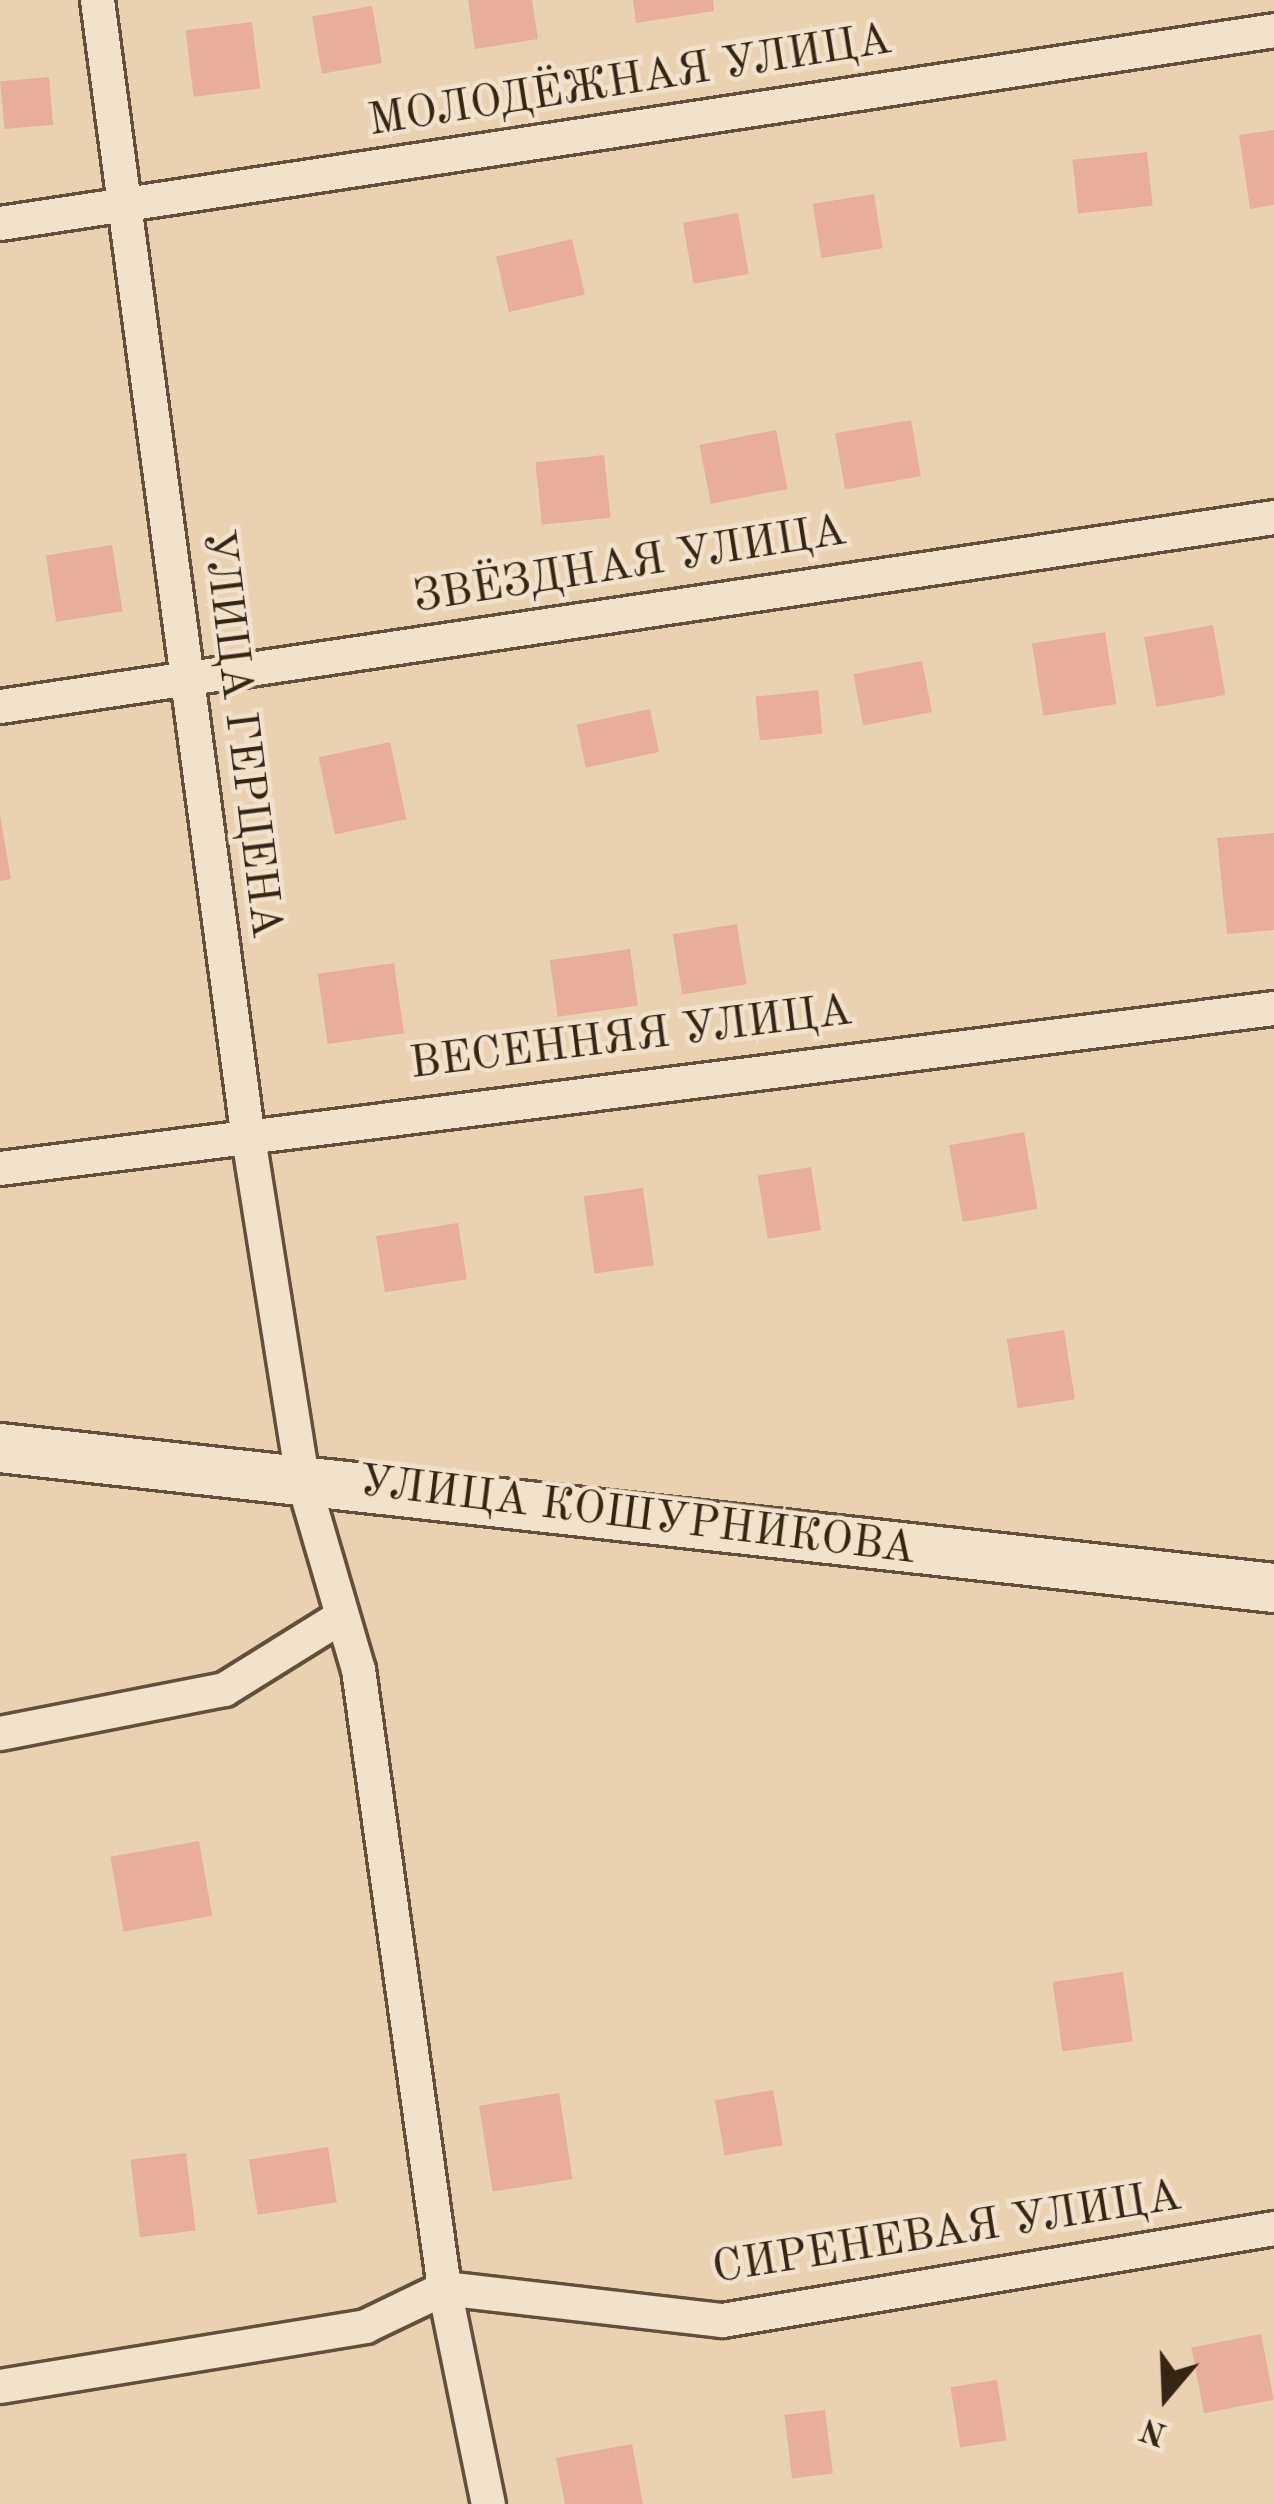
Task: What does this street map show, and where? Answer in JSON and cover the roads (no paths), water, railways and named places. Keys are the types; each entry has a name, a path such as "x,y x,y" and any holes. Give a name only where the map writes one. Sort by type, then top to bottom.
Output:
{"main road":[{"name":"УЛИЦА КОШУРНИКОВА","path":"0,1448 1274,1588"}],"street":[{"name":"УЛИЦА ГЕРЦЕНА","path":"97,0 247,1131 302,1478 338,1618 358,1669 445,2288 488,2504"},
{"name":"МОЛОДЁЖНАЯ УЛИЦА","path":"0,223 1274,30"},
{"name":"ЗВЁЗДНАЯ УЛИЦА","path":"0,706 1274,517"},
{"name":"ВЕСЕННЯЯ УЛИЦА","path":"0,1168 247,1131 1274,1008"},
{"path":"0,1732 224,1689 338,1618"},
{"name":"СИРЕНЕВАЯ УЛИЦА","path":"445,2288 722,2320 1274,2228"},
{"path":"0,2386 364,2326 445,2288"}]}
